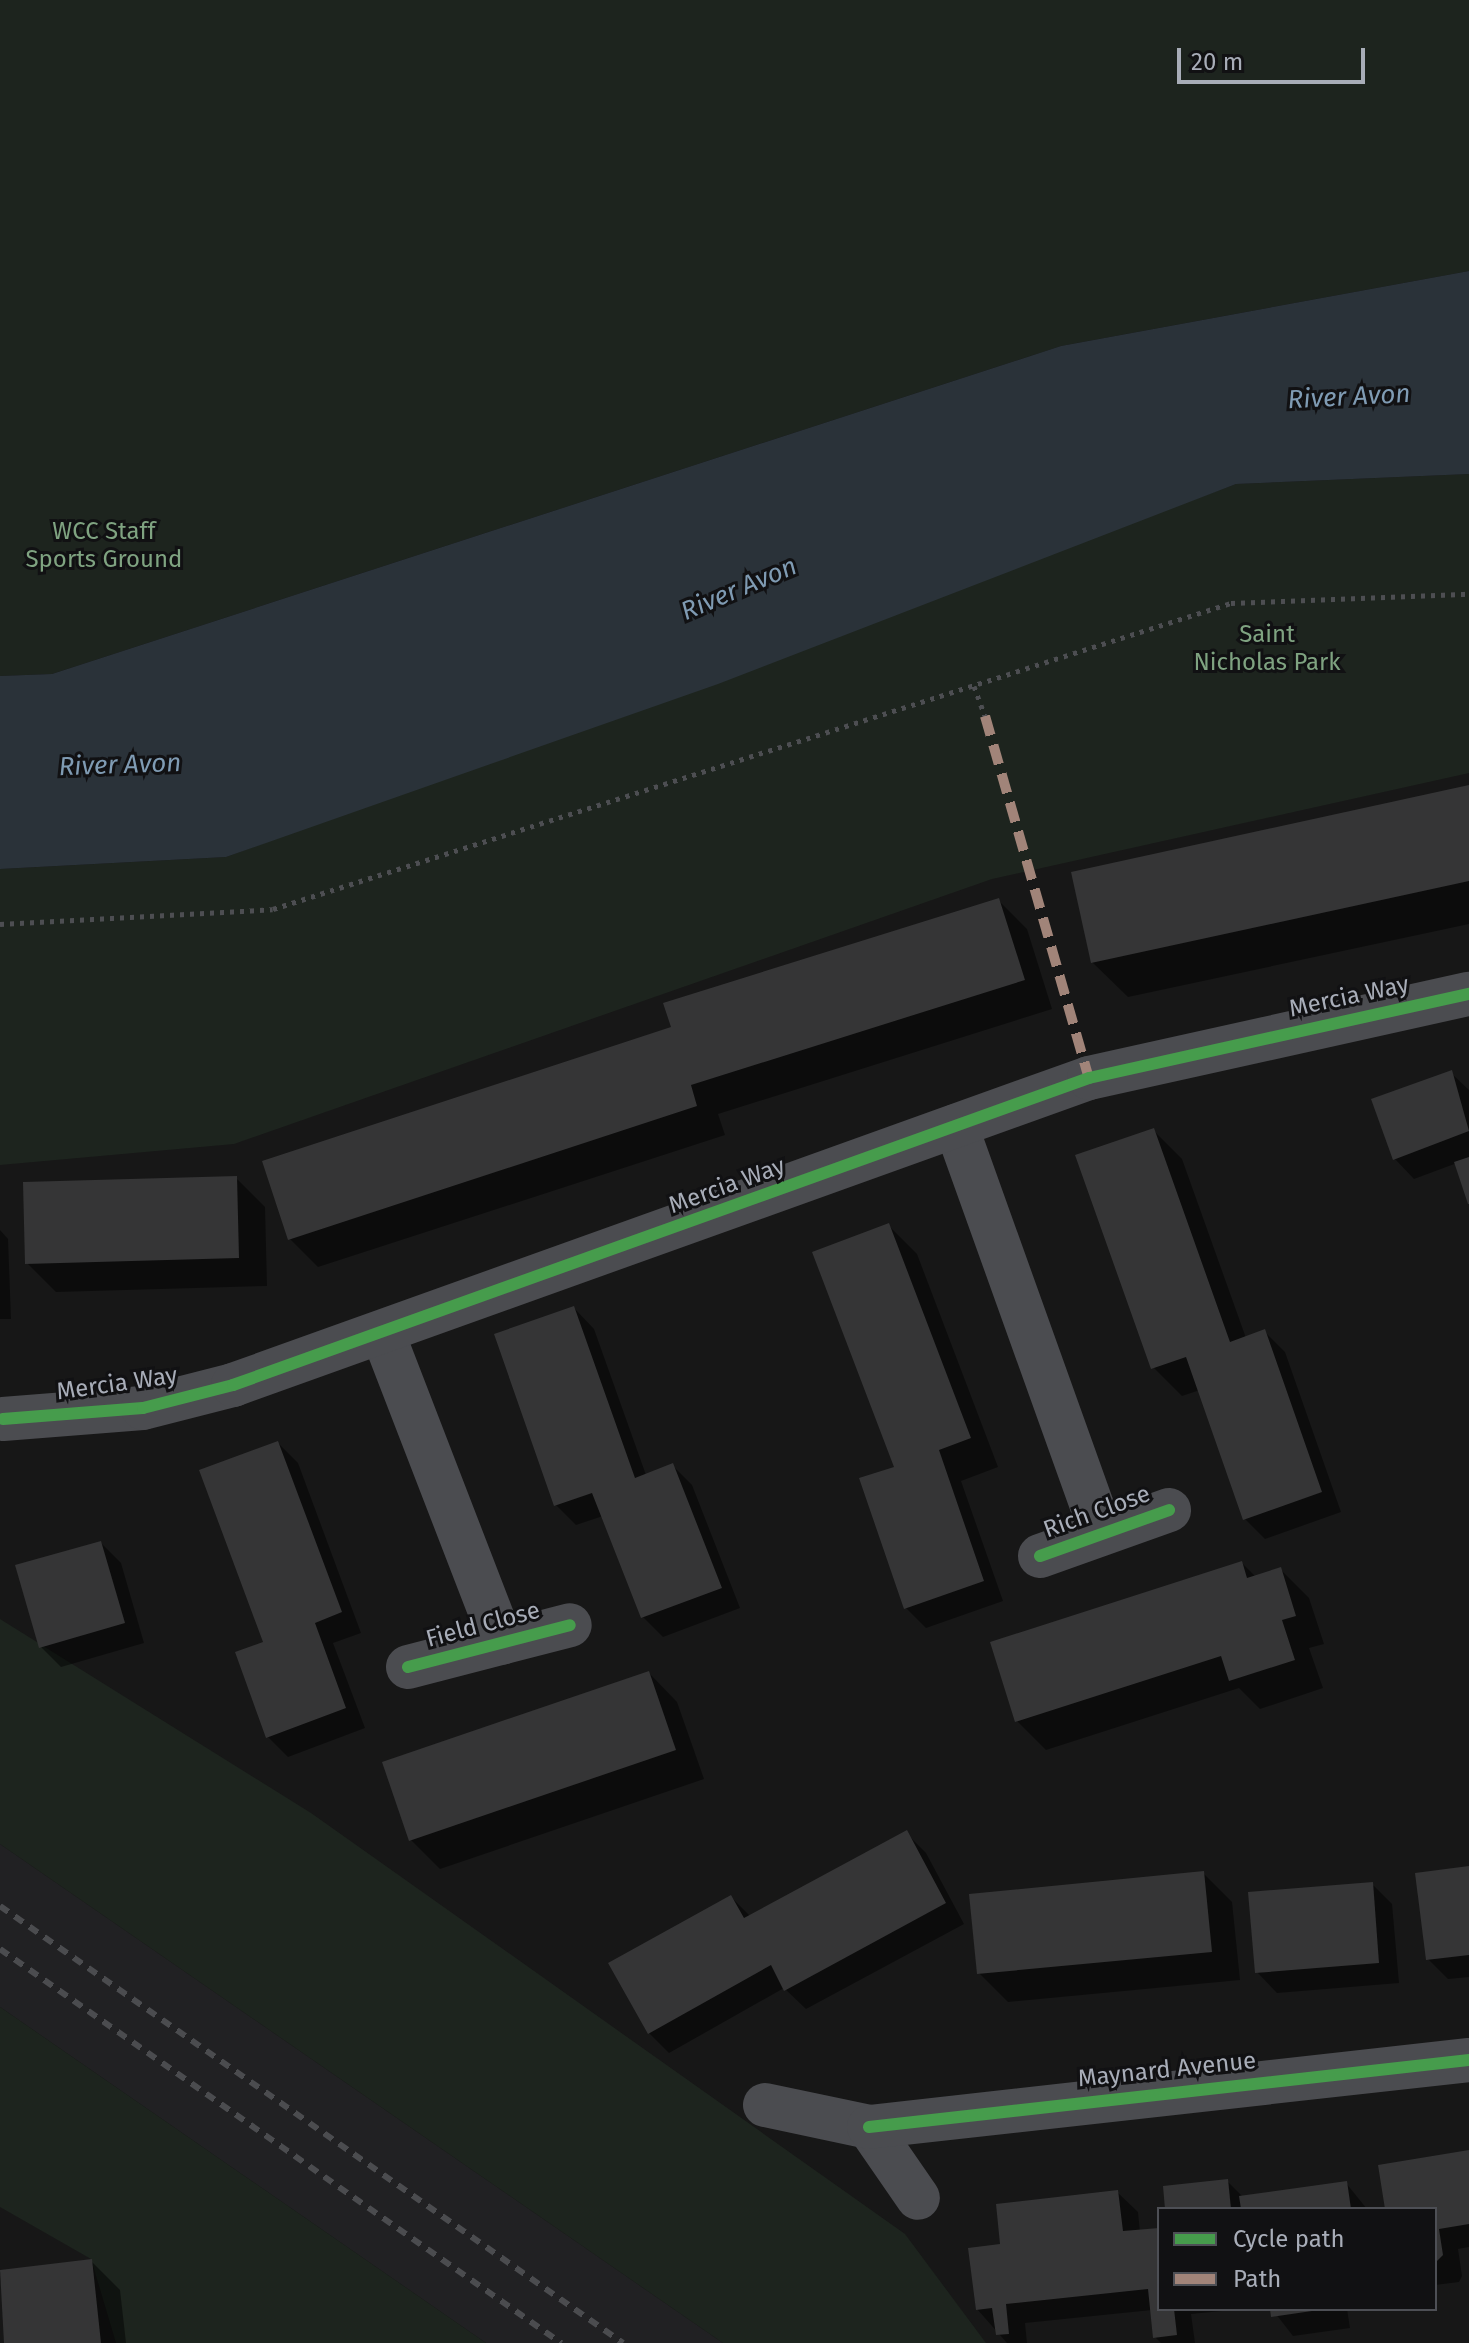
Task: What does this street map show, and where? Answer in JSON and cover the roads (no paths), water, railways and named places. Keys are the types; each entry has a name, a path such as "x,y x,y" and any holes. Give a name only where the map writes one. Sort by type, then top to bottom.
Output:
{"street":[{"name":"Mercia Way","path":"3,1419 143,1408 233,1385 383,1334 1089,1078 1469,994"},
{"name":"Rich Close","path":"956,1126 1102,1533"},
{"name":"Field Close","path":"383,1334 502,1643"},
{"name":"Rich Close","path":"1040,1556 1169,1510"},
{"name":"Field Close","path":"408,1667 570,1625"},
{"name":"Maynard Avenue","path":"765,2105 869,2127 1469,2060"},
{"path":"869,2127 918,2198"}],"water":[{"name":"River Avon","path":"1469,271 1469,474 1236,484 718,684 226,857 0,869 0,676 52,674 1061,346"}],"railway":[{"path":"0,1906 623,2343"},
{"path":"0,1949 561,2343"}],"park label":[{"name":"WCC Staff Sports Ground","path":"104,546"},
{"name":"Saint Nicholas Park","path":"1267,649"}]}
